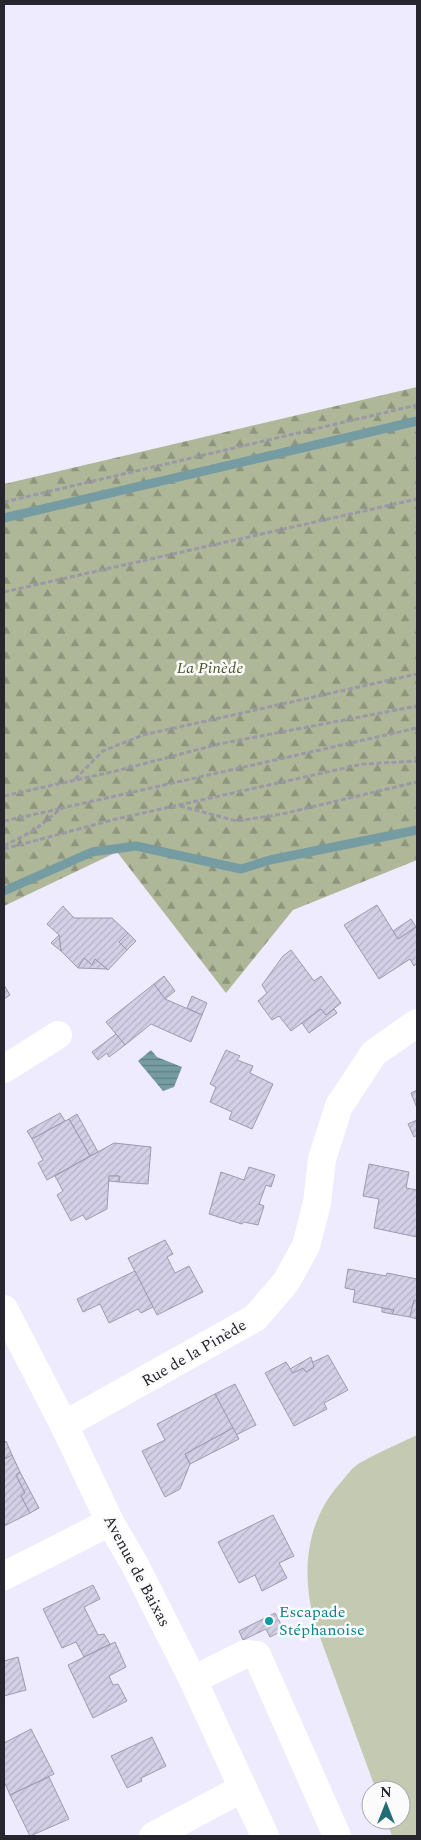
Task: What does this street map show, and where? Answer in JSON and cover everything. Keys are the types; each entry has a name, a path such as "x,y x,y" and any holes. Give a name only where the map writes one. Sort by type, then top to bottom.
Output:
{"street":[{"name":"Rue de la Pinède","path":"64,1425 255,1318 286,1282 306,1246 317,1203 322,1159 339,1106 374,1053 417,1023"},
{"path":"4,1070 58,1035"},
{"name":"Avenue de Baixas","path":"4,1309 64,1425 110,1522 135,1564 193,1680 266,1836"},
{"path":"4,1576 110,1522"},
{"path":"193,1680 245,1654 257,1655 337,1836"},
{"path":"153,1836 243,1788"}],"path":[{"path":"4,502 417,405"},
{"path":"4,592 417,499"},
{"path":"74,780 103,751 144,735 416,674"},
{"path":"4,796 219,744 417,706"},
{"path":"4,822 417,728"},
{"path":"4,847 116,819 362,764 417,762"},
{"path":"179,806 237,820 282,814 417,782"},
{"path":"4,847 33,831 62,808"}],"shaded area":[{"path":"151,1050 157,1057 182,1067 174,1087 163,1091 138,1061"},
{"path":"417,1435 417,1836 392,1836 390,1830 411,1830 411,1780 372,1780 314,1621 308,1584 310,1547 314,1529 321,1512 330,1496 348,1474 358,1464"}],"green space":[{"name":"La Pinède","path":"417,387 417,860 293,910 226,993 117,852 4,906 4,484"}],"building":[{"path":"377,905 398,939 416,927 417,929 417,963 414,966 410,959 379,979 344,925"},
{"path":"63,906 74,918 112,918 128,933 119,942 127,950 108,970 95,959 92,965 84,958 78,968 61,951 59,935 47,924"},
{"path":"411,919 416,927 398,939 393,931"},
{"path":"128,933 136,941 127,950 119,942"},
{"path":"59,935 61,951 51,943"},
{"path":"291,950 314,981 321,976 341,1003 326,1015 321,1009 291,1031 279,1016 272,1020 258,1001 267,993 262,985 283,956"},
{"path":"84,958 92,965 95,959 107,969 78,968"},
{"path":"164,976 175,991 165,999 154,984"},
{"path":"154,984 165,999 202,1015 191,1042 151,1024 125,1045 106,1022"},
{"path":"4,985 10,995 4,999"},
{"path":"192,996 207,1003 202,1015 187,1008"},
{"path":"321,1009 326,1015 334,1009 337,1013 309,1033 302,1023"},
{"path":"116,1034 125,1045 109,1057 107,1053 98,1060 92,1052"},
{"path":"226,1050 240,1056 237,1060 253,1066 250,1073 273,1084 252,1129 229,1119 232,1112 210,1102 216,1087 210,1084"},
{"path":"417,1090 417,1108 411,1093"},
{"path":"60,1113 65,1121 32,1139 27,1131"},
{"path":"77,1114 98,1152 90,1156 69,1119"},
{"path":"69,1119 90,1156 47,1180 38,1163 43,1160 32,1139"},
{"path":"417,1120 417,1135 414,1137 408,1124"},
{"path":"114,1143 151,1147 148,1184 119,1182 119,1176 109,1176 107,1209 86,1220 83,1215 71,1221 57,1195 63,1191 55,1176"},
{"path":"369,1164 409,1172 406,1188 417,1190 417,1237 374,1228 379,1199 363,1196"},
{"path":"249,1167 275,1175 271,1187 266,1185 259,1204 264,1206 258,1225 244,1222 242,1224 209,1214 221,1172 244,1180"},
{"path":"109,1176 119,1176 119,1182 109,1181"},
{"path":"165,1240 173,1254 167,1257 175,1273 189,1266 203,1292 157,1315 128,1258"},
{"path":"348,1269 386,1276 387,1273 417,1279 417,1301 414,1300 410,1317 392,1314 394,1310 353,1302 355,1290 345,1288"},
{"path":"135,1271 153,1307 141,1313 138,1309 109,1323 100,1304 83,1312 77,1299"},
{"path":"414,1300 417,1301 417,1319 410,1317"},
{"path":"382,1308 394,1310 392,1314 382,1312"},
{"path":"328,1355 348,1390 324,1403 327,1409 294,1426 265,1373 286,1362 293,1373 303,1368 306,1372 314,1367 311,1363"},
{"path":"311,1357 314,1367 306,1372 303,1368 293,1373 290,1369"},
{"path":"235,1384 256,1425 236,1435 215,1394"},
{"path":"215,1394 233,1428 185,1454 190,1464 180,1489 165,1497 142,1451 165,1440 157,1424"},
{"path":"233,1428 239,1439 190,1464 185,1454"},
{"path":"6,1441 12,1455 4,1459 4,1443"},
{"path":"12,1455 20,1472 16,1475 25,1493 21,1496 30,1513 4,1526 4,1459"},
{"path":"20,1472 39,1508 30,1513 21,1496 25,1493 16,1475"},
{"path":"273,1515 294,1556 279,1563 287,1578 262,1591 255,1575 239,1583 218,1542"},
{"path":"93,1585 100,1599 84,1607 98,1635 104,1634 110,1644 84,1657 76,1642 62,1648 43,1609"},
{"name":"Escapade Stéphanoise","path":"275,1613 284,1630 270,1637 266,1629 243,1640 239,1631"},
{"path":"115,1642 126,1667 109,1676 113,1685 118,1684 127,1701 93,1718 68,1665"},
{"path":"18,1657 26,1690 4,1696 4,1661"},
{"path":"31,1729 54,1774 10,1795 4,1781 4,1743"},
{"path":"152,1737 166,1766 141,1778 142,1781 127,1788 111,1756"},
{"path":"49,1777 69,1819 30,1836 10,1795"}],"waterway":[{"path":"4,518 417,421"},
{"path":"4,891 92,852 136,846 241,869 270,860 417,830"}],"place":[{"name":"Escapade Stéphanoise","path":"269,1621"}]}
